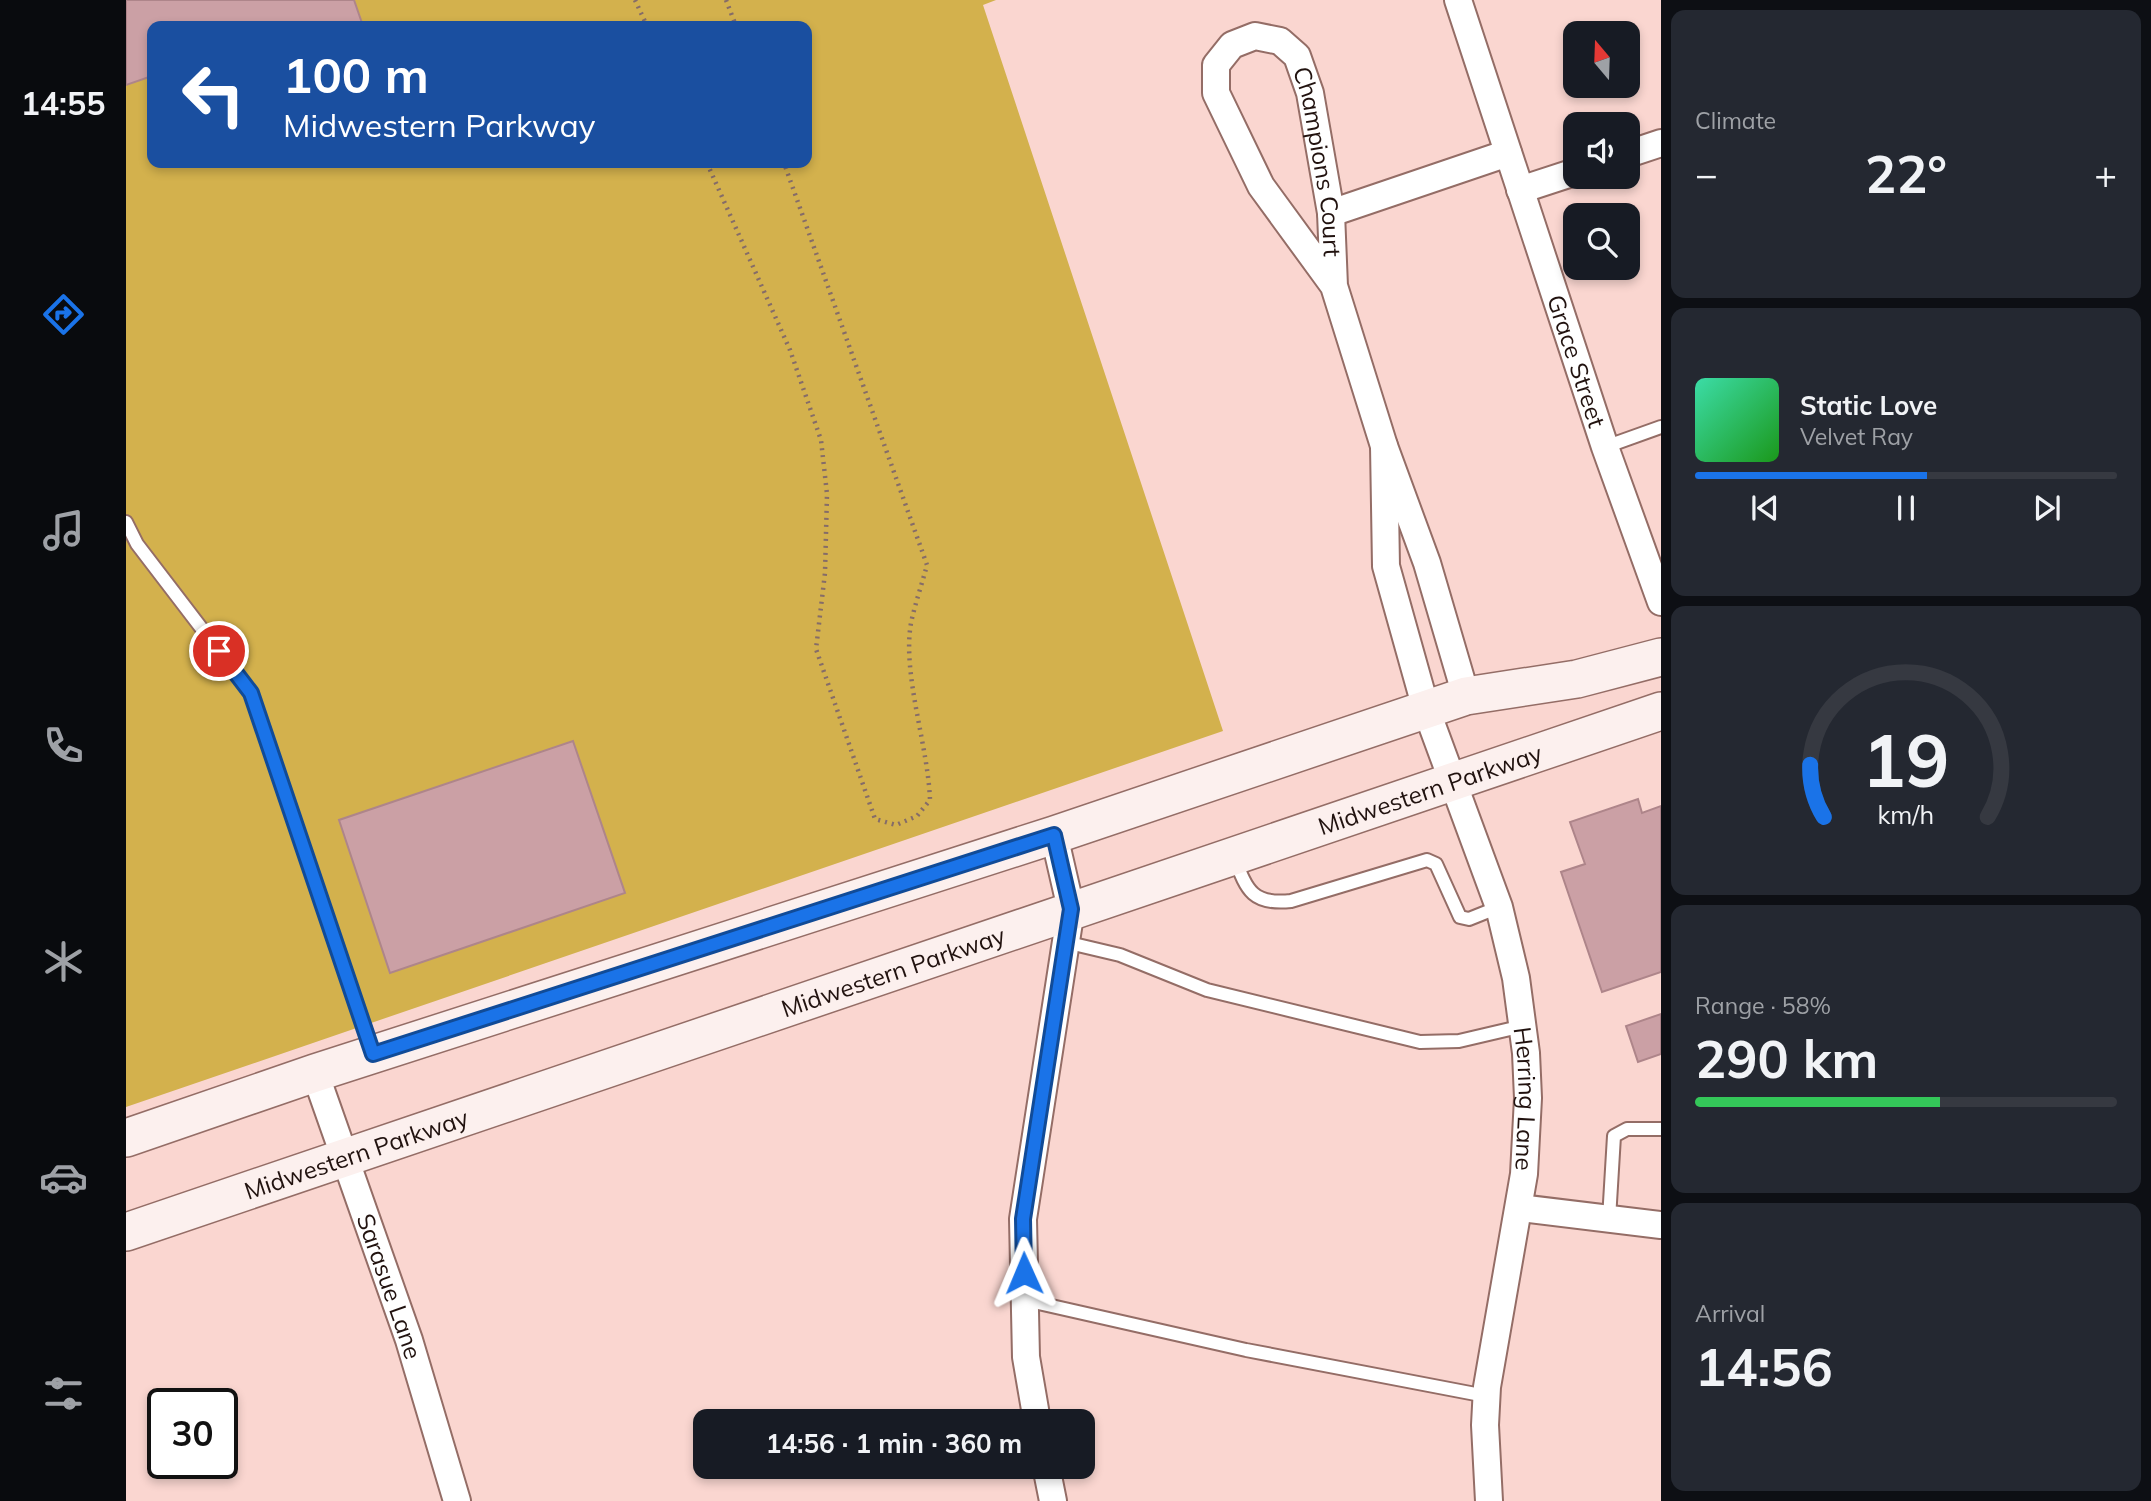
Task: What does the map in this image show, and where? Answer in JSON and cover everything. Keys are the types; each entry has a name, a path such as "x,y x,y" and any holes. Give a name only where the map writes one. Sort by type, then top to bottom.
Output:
{"main road":[{"path":"126,1139 315,1073 1054,835 1466,696 1577,679 1661,657"},
{"name":"Midwestern Parkway","path":"126,1232 892,972 1068,925 1233,854 1661,711"}],"street":[{"name":"Grace Street","path":"1458,0 1605,447 1661,602"},
{"name":"Champions Court","path":"1334,286 1261,186 1216,93 1216,65 1232,45 1255,36 1280,41 1297,56 1310,93 1331,213 1334,286 1384,446 1427,564 1466,696"},
{"path":"1640,150 1661,143"},
{"path":"1331,213 1508,153"},
{"path":"1520,190 1563,176"},
{"name":"Champions Court","path":"1384,446 1386,566 1426,709"},
{"name":"Herring Lane","path":"1426,709 1499,907 1516,978 1523,1026 1528,1098 1520,1208 1496,1323 1486,1396 1489,1501"},
{"path":"1035,1409 1026,1357 1023,1219 1068,925 1054,835"},
{"name":"Sarasue Lane","path":"315,1073 409,1340 457,1501"},
{"path":"1520,1208 1661,1226"},
{"path":"1048,1479 1053,1501"}],"lane":[{"path":"1605,447 1661,427"},
{"path":"126,522 137,544 251,693 373,1054"},
{"path":"1233,854 1244,883 1254,897 1277,902 1291,901 1415,861 1427,860 1436,864 1460,917 1469,919 1499,907"},
{"path":"1068,925 1120,955 1207,990 1419,1042 1459,1041 1523,1026"},
{"path":"1609,1219 1614,1136 1627,1129 1661,1129"},
{"path":"1024,1300 1246,1350 1486,1396"}],"path":[{"path":"635,0 645,21"},
{"path":"726,0 734,21"},
{"path":"709,168 790,349 821,440 827,494 825,573 816,649 875,819 896,825 917,816 930,800 929,767 915,694 911,643 911,624 927,565 786,168"}],"shaded area":[{"path":"126,0 996,0 983,5 1223,731 126,1107"}],"building":[{"path":"126,0 354,0 361,21 147,21 147,78 126,85"},
{"path":"573,741 625,893 390,973 339,820"},
{"path":"1638,799 1642,813 1661,806 1661,972 1602,992 1561,872 1585,864 1570,822"},
{"path":"1661,1014 1661,1054 1638,1062 1626,1026"}],"route":[{"path":"219,651 251,693 373,1054 1054,835 1071,909 1032,1146 1023,1219 1024,1273"}]}
